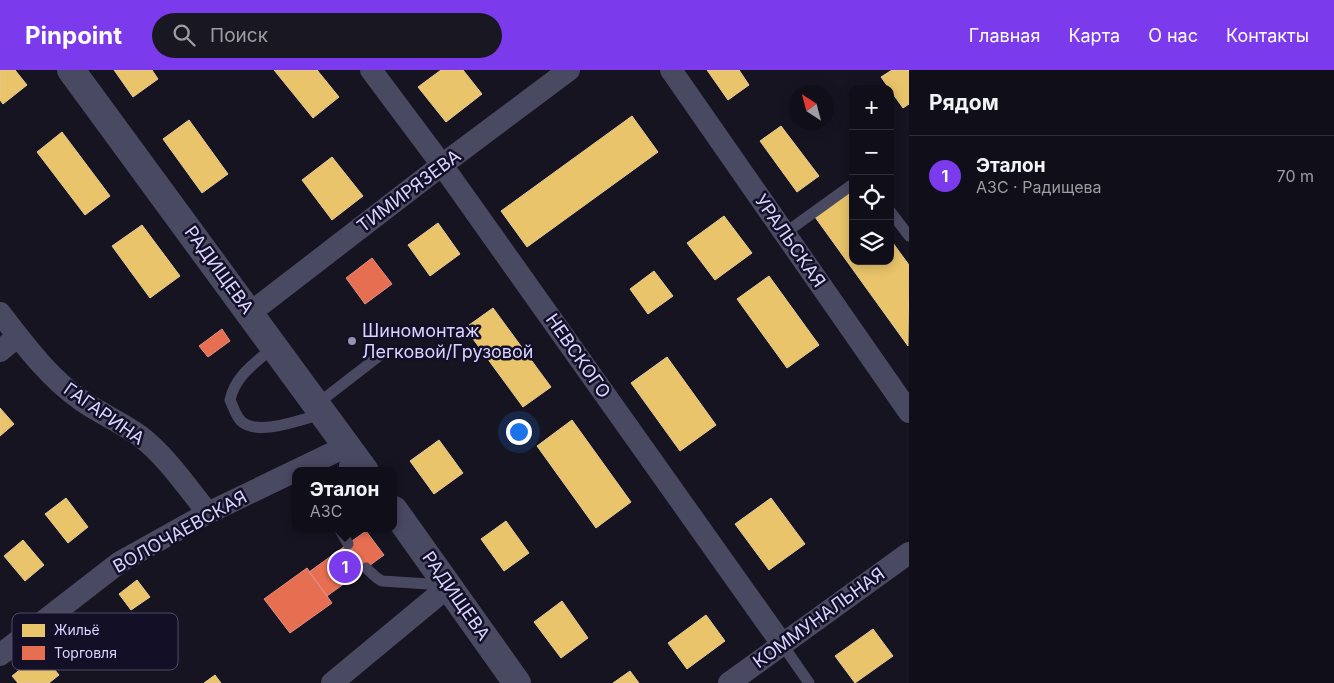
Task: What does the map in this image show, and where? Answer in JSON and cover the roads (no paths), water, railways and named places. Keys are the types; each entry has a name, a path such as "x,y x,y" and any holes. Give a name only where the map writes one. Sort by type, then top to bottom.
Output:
{"street":[{"name":"РАДИЩЕВА","path":"71,70 320,409 345,458 359,467"},
{"name":"НЕВСКОГО","path":"371,70 442,165 782,644"},
{"name":"ТИМИРЯЗЕВА","path":"250,313 569,70"},
{"name":"УРАЛЬСКАЯ","path":"671,70 909,412"},
{"name":"ГАГАРИНА","path":"0,313 58,382 81,401 140,436 162,457 208,513"},
{"path":"0,351 18,336"},
{"name":"ВОЛОЧАЕВСКАЯ","path":"323,467 345,458"},
{"name":"ВОЛОЧАЕВСКАЯ","path":"54,613 120,562 208,513 292,479"},
{"name":"РАДИЩЕВА","path":"397,514 517,683"},
{"name":"КОММУНАЛЬНАЯ","path":"729,683 909,552"},
{"path":"332,683 449,586"},
{"name":"ВОЛОЧАЕВСКАЯ","path":"0,655 12,646"}],"lane":[{"path":"785,233 849,187"},
{"path":"894,215 909,236"},
{"path":"275,347 250,368 232,388 230,400 241,421 251,426 265,428 320,409 383,353"},
{"path":"341,532 348,544"},
{"path":"366,568 382,581 449,586"},
{"path":"782,644 809,683"}],"place":[{"name":"Шиномонтаж Легковой/Грузовой","path":"352,341"},
{"name":"Эталон","path":"345,567"}]}
